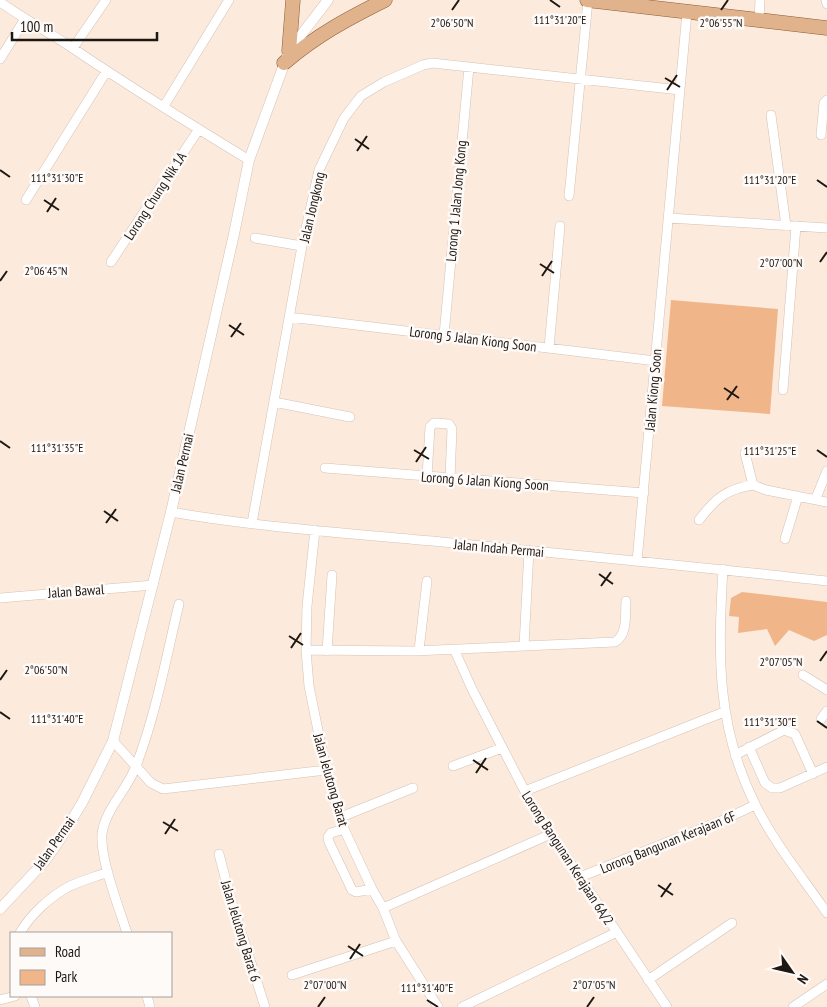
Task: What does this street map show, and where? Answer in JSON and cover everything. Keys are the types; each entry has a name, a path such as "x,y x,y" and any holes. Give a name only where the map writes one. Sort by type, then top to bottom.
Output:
{"main road":[{"path":"287,57 293,0"},
{"path":"287,57 317,37 385,0"},
{"path":"587,0 827,28"}],"street":[{"path":"73,48 106,0"},
{"path":"164,106 228,0"},
{"name":"Jalan Permai","path":"0,909 44,862 59,841 82,803 113,741 153,585 232,243 249,160 287,57 328,0"},
{"path":"569,196 587,0"},
{"path":"759,20 760,0"},
{"path":"0,2 73,48 106,72 249,160"},
{"name":"Jalan Kiong Soon","path":"638,561 687,12"},
{"path":"0,59 25,19"},
{"name":"Jalan Jongkong","path":"252,523 302,246 319,170 344,118 361,96 384,82 432,63 680,90"},
{"name":"Lorong 1 Jalan Jong Kong","path":"444,336 469,67"},
{"path":"26,200 106,72"},
{"path":"821,135 824,103 827,100"},
{"path":"771,115 791,226 783,390"},
{"name":"Lorong Chung Nik 1A","path":"112,262 199,129"},
{"path":"669,218 827,228"},
{"path":"549,348 560,226"},
{"path":"255,238 302,246"},
{"name":"Lorong 5 Jalan Kiong Soon","path":"289,316 656,361"},
{"path":"274,402 350,417"},
{"path":"427,476 430,427 434,423 449,424 452,429 450,478"},
{"path":"745,452 753,485"},
{"name":"Lorong 6 Jalan Kiong Soon","path":"326,468 644,493"},
{"path":"816,498 827,471"},
{"path":"699,520 722,495 740,487 753,485 766,490 816,498 827,502"},
{"path":"785,540 798,496"},
{"name":"Jalan Indah Permai","path":"170,512 212,519 315,530 724,569 827,581"},
{"name":"Jalan Jelutong Barat","path":"315,530 307,606 306,650 309,686 326,770 344,830 383,908 396,941 438,1007"},
{"path":"524,646 529,550"},
{"path":"724,569 719,634 720,662 724,712 735,755 755,805 827,914"},
{"path":"327,651 332,575"},
{"path":"419,650 426,581"},
{"name":"Jalan Bawal","path":"0,598 153,585"},
{"path":"306,650 419,650 615,642 622,636 625,626 626,601"},
{"path":"127,932 108,872 102,832 106,820 136,768 151,717 178,604"},
{"name":"Lorong Bangunan Kerajaan 6A/2","path":"454,649 472,689 533,807 666,1007"},
{"path":"803,675 827,690"},
{"path":"821,719 827,710"},
{"path":"525,791 724,712"},
{"path":"735,755 784,730 790,731 795,734 814,774"},
{"path":"113,741 151,783 163,789 326,770"},
{"path":"750,747 765,783 772,788 780,788 827,767"},
{"path":"453,766 502,748"},
{"path":"340,817 413,788"},
{"name":"Lorong Bangunan Kerajaan 6F","path":"580,877 721,821 755,805"},
{"path":"344,830 331,833 328,837 329,842 352,890 356,892 372,889"},
{"path":"383,908 551,834"},
{"name":"Jalan Jelutong Barat 6","path":"219,854 231,900 265,1007"},
{"path":"21,932 27,923 57,894 70,886 108,872"},
{"path":"648,980 732,923"},
{"path":"462,1007 616,932"},
{"path":"292,975 396,941"},
{"path":"793,1007 827,984"}],"green space":[{"path":"671,300 778,309 770,414 662,406"},
{"path":"742,592 827,602 827,635 814,641 789,630 775,646 767,629 738,633 739,617 729,616 731,598"}]}
